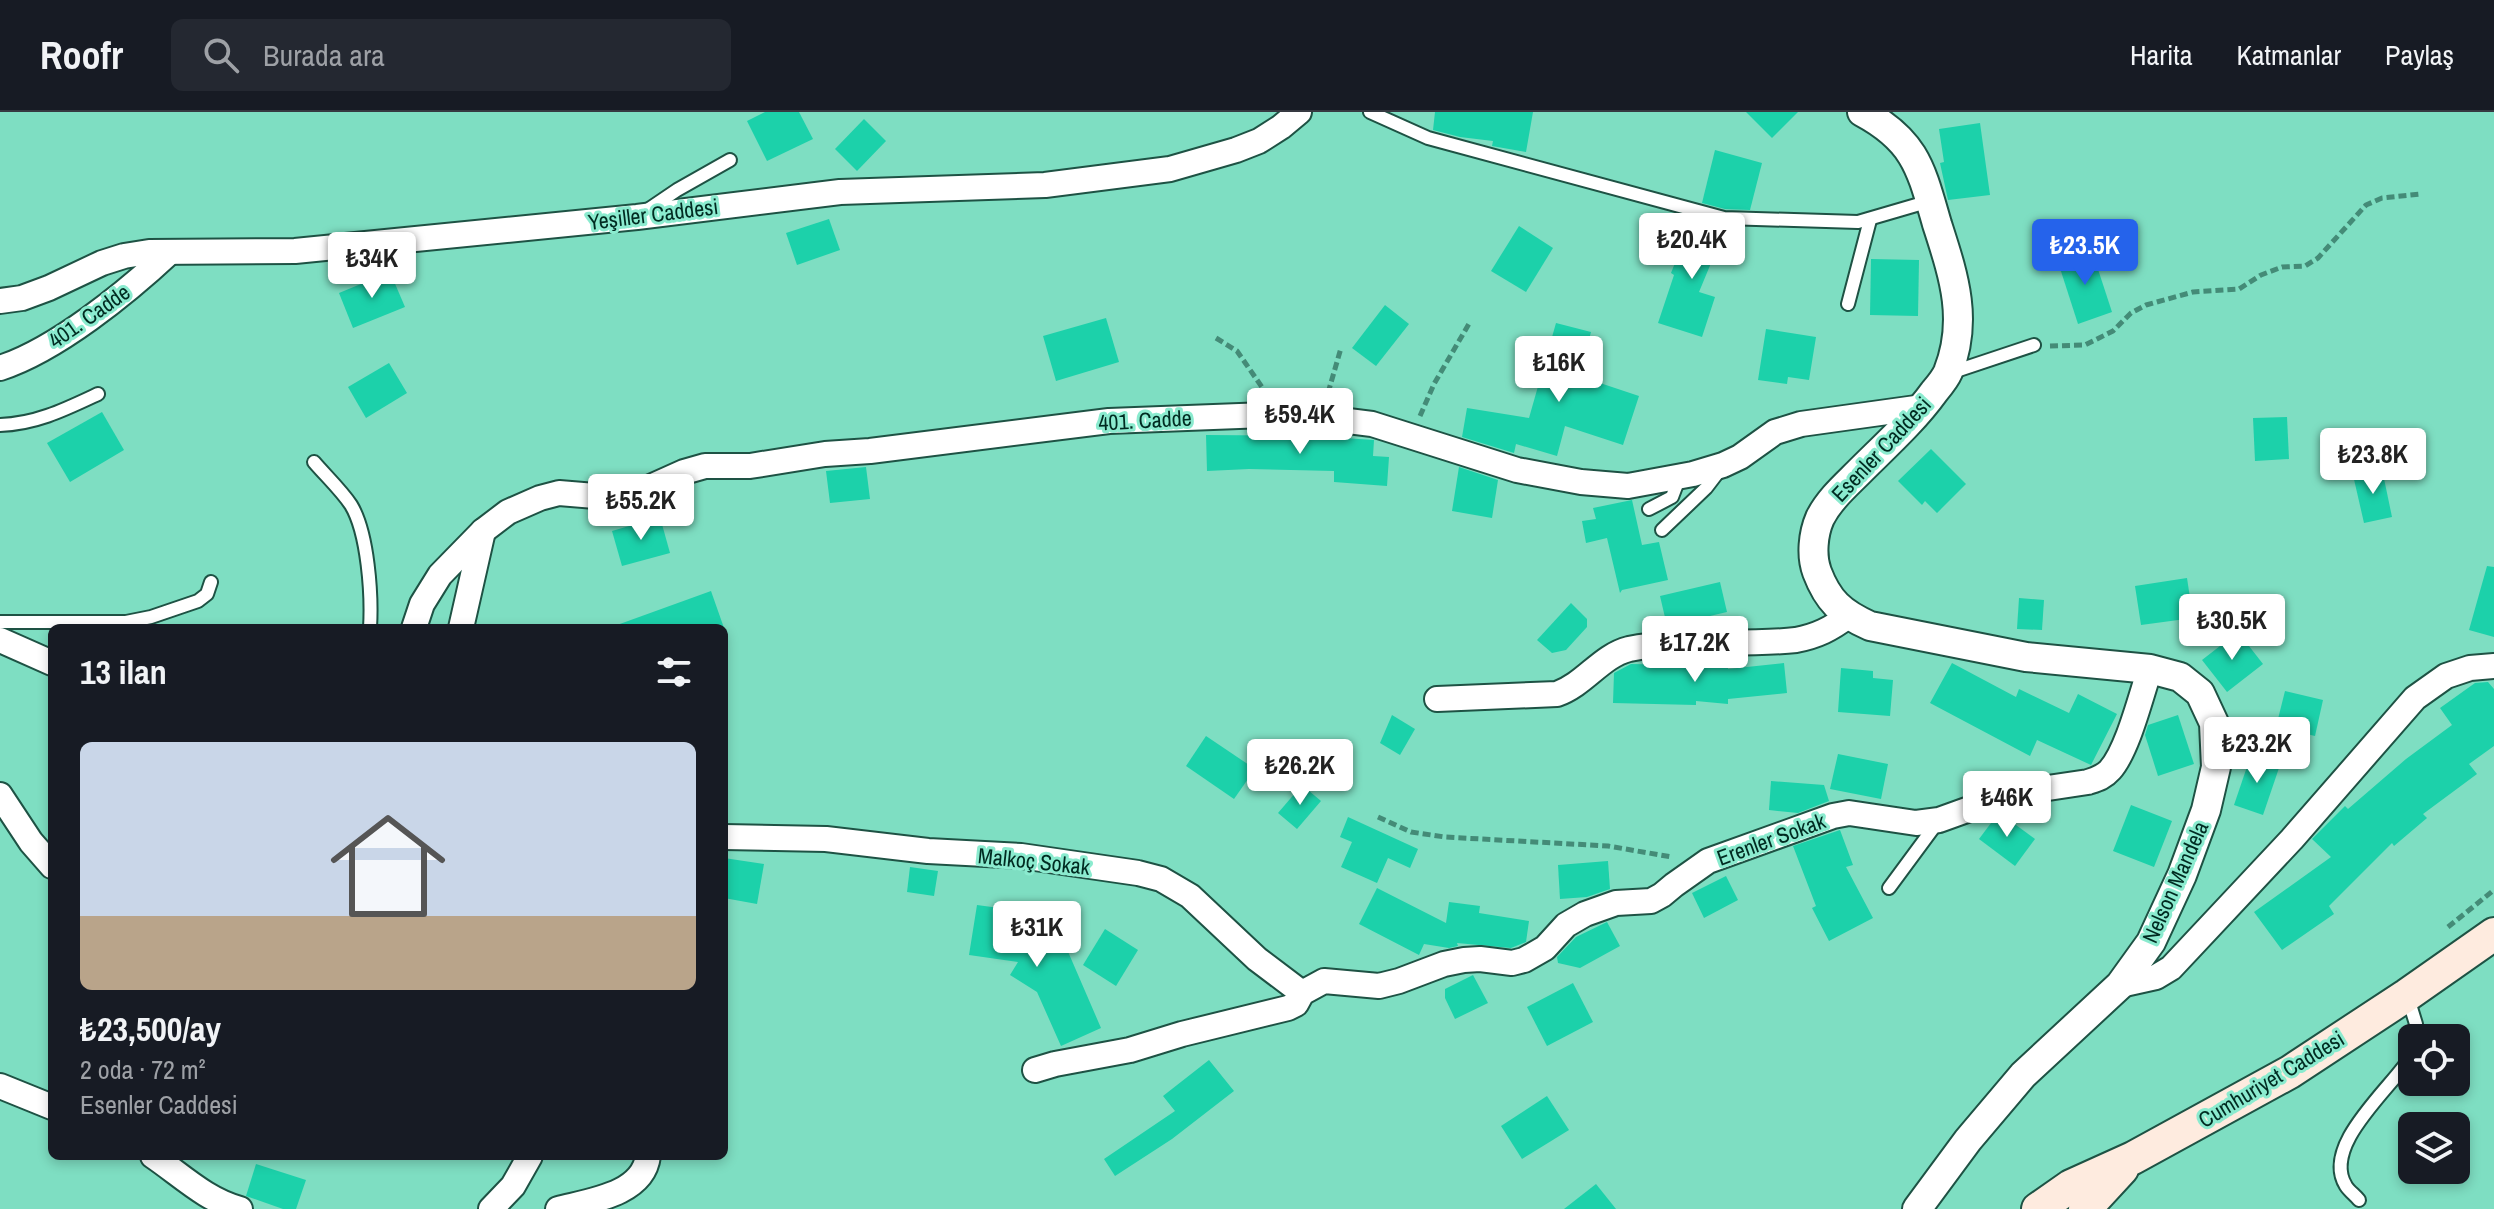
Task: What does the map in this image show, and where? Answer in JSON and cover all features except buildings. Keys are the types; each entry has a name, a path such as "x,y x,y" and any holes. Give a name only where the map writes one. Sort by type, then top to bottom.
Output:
{"main road":[{"name":"Cumhuriyet Caddesi","path":"2038,1209 2071,1186 2133,1158 2290,1072 2494,934"},
{"path":"2085,1209 2133,1158"}],"street":[{"name":"Esenler Caddesi","path":"1848,616 1825,593 1815,565 1814,540 1819,520 1834,498 1923,407 1947,374 1959,314 1953,276 1922,173 1909,147 1862,112"},
{"name":"Yeşiller Caddesi","path":"0,301 22,298 124,256 170,252 295,251 637,217 840,192 1045,185 1170,169 1259,141 1287,117"},
{"name":"401. Cadde","path":"0,368 55,342 140,279 170,252"},
{"name":"401. Cadde","path":"415,624 422,604 440,575 483,531 508,512 559,493 619,498 705,466 750,466 825,454 1109,421 1313,416 1372,424 1517,470 1581,482 1628,486 1723,465 1775,432 1801,424 1923,407"},
{"path":"462,624 483,531"},
{"name":"Nelson Mandela","path":"1848,616 1870,626 2026,657 2150,669 2180,677 2200,693 2214,723 2216,767 2206,810 2182,875 2151,942 2120,985 2023,1075 1968,1140 1917,1209"},
{"path":"1437,699 1557,694 1571,689 1614,655 1628,649 1796,640 1816,636 1848,616"},
{"path":"0,640 48,661"},
{"path":"2120,985 2156,977 2171,968 2292,839 2415,698 2446,676 2470,668 2494,666"},
{"name":"Erenler Sokak","path":"1035,1070 1130,1050 1288,1008 1296,1004 1302,993 1324,981 1379,986 1464,960 1512,963 1524,960 1545,948 1566,925 1585,914 1616,903 1651,901 1708,861 1849,813 1916,823 1939,820 2014,793 2088,782 2109,772 2121,752 2150,669"},
{"path":"0,795 31,842 48,861"},
{"name":"Malkoç Sokak","path":"728,837 826,839 928,851 1021,856 1161,879 1190,896 1257,959 1302,993"},
{"path":"0,1086 48,1105"},
{"path":"159,1160 213,1198 240,1209"},
{"path":"491,1209 513,1186 528,1160"},
{"path":"558,1209 626,1188 645,1169 647,1160"}],"lane":[{"path":"1370,112 1428,138 1724,218 1858,222 1930,201"},
{"path":"637,217 730,160"},
{"path":"1848,304 1870,220"},
{"path":"1947,374 2034,345"},
{"path":"0,425 23,424 46,417 98,394"},
{"path":"314,462 351,506 357,521 369,578 370,624"},
{"path":"1662,530 1706,488 1723,465"},
{"path":"1649,509 1672,497 1680,476"},
{"path":"0,622 126,622 198,601 207,594 211,582"},
{"path":"1889,888 1939,820"},
{"path":"2407,995 2416,1024"},
{"path":"2359,1200 2345,1185 2340,1170 2344,1150 2354,1130 2398,1072"}],"path":[{"path":"2034,345 2085,345 2113,331 2131,313 2146,305 2193,292 2239,289 2261,275 2282,267 2305,266 2318,258 2366,205 2382,198 2421,194"},
{"path":"1415,437 1423,407 1470,322"},
{"path":"1216,338 1237,351 1264,390 1313,416 1337,367 1341,348"},
{"path":"1378,817 1411,832 1445,837 1608,846 1708,861"}]}
